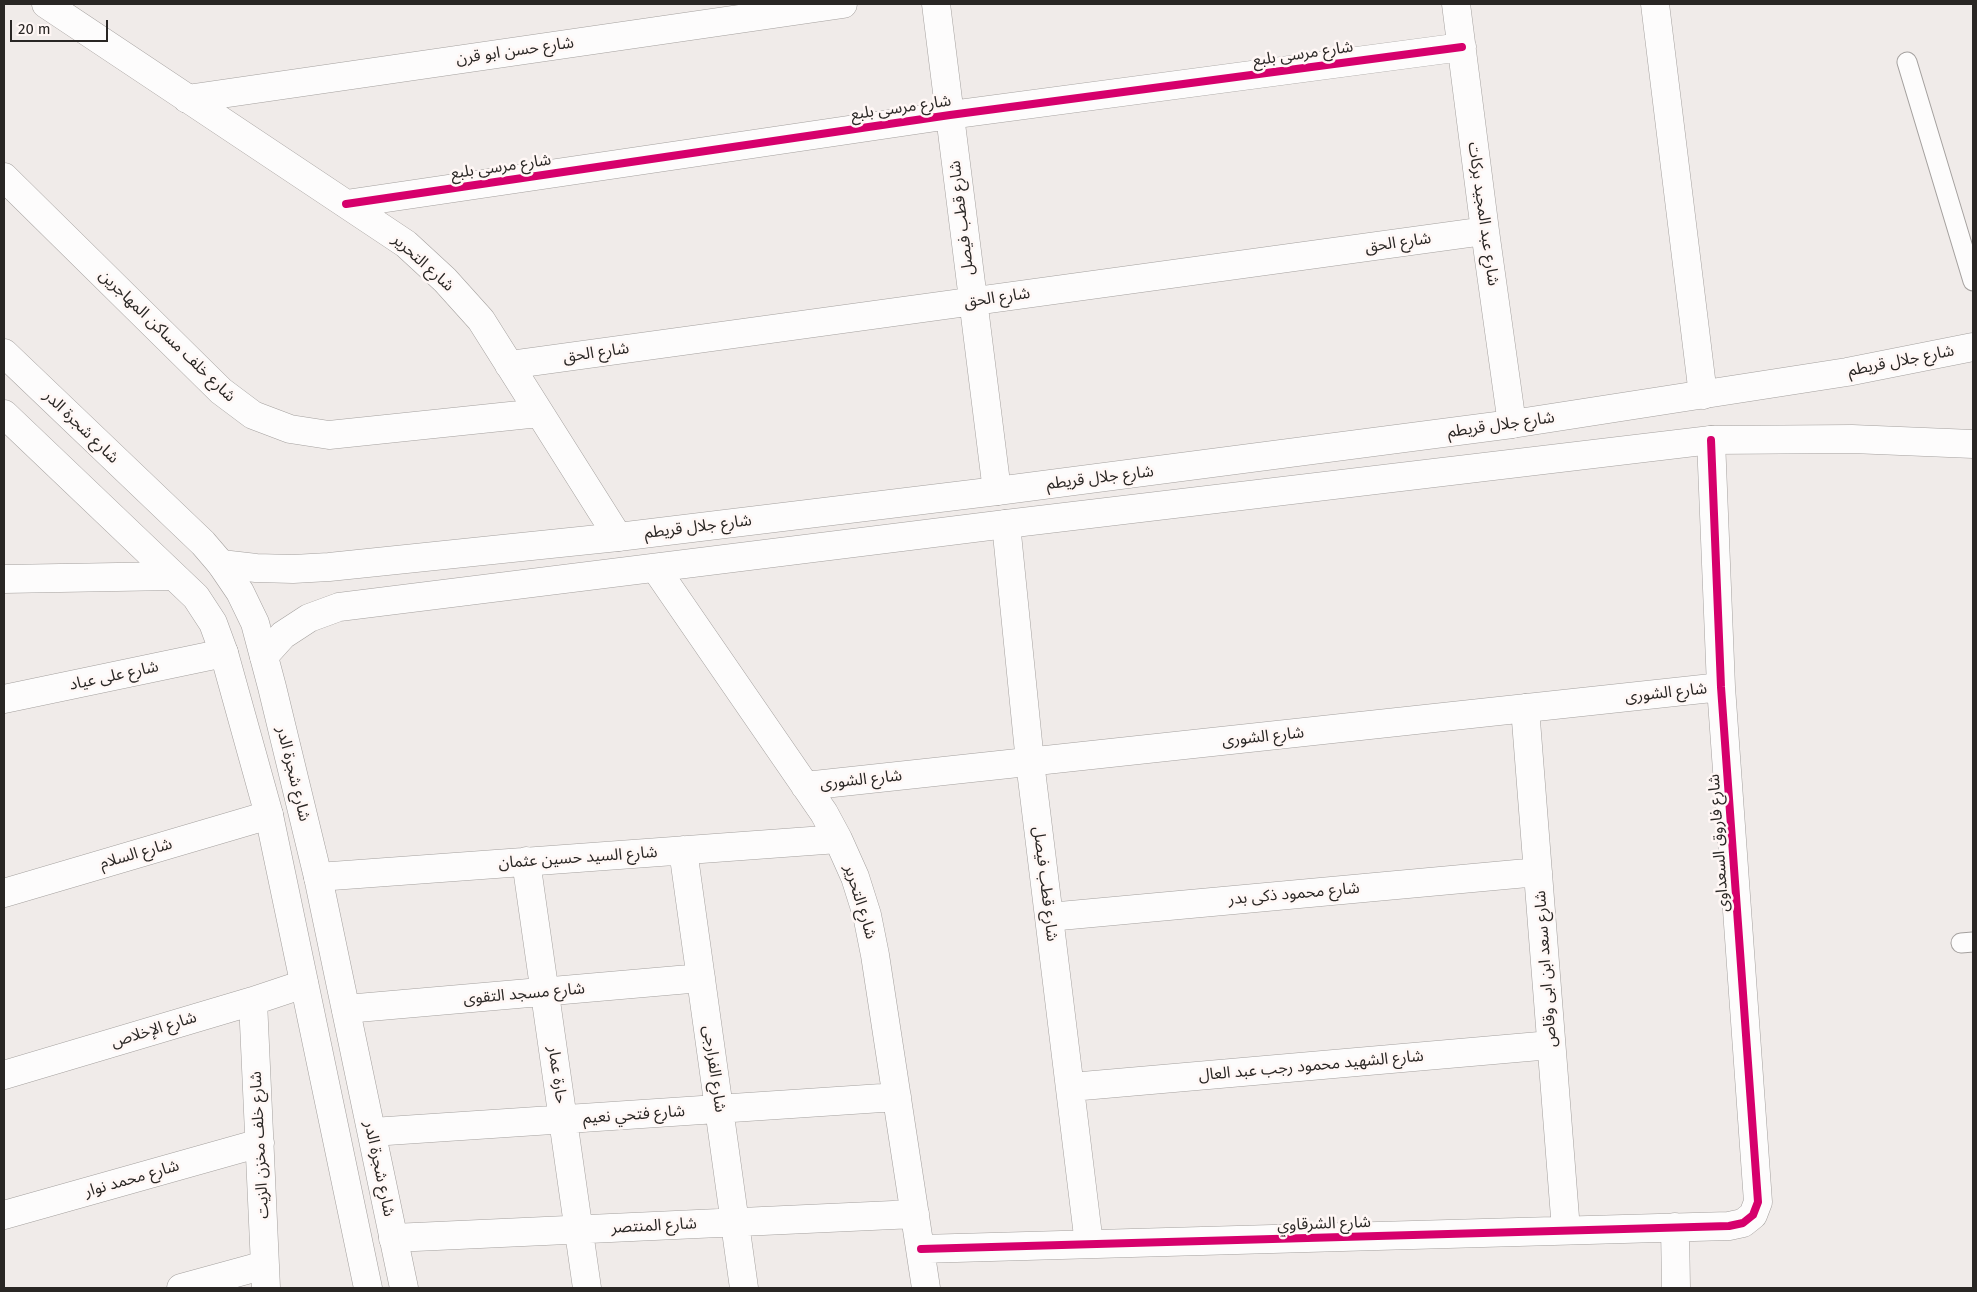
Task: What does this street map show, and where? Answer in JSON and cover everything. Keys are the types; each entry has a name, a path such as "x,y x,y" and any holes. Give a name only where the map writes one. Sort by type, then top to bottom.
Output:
{"street":[{"name":"شارع التحرير","path":"46,4 406,244 445,280 481,320 618,537"},
{"name":"شارع حسن ابو قرن","path":"187,99 843,4"},
{"name":"شارع قطب فيصل","path":"936,4 997,491"},
{"name":"شارع عبد المجيد بركات","path":"1456,4 1512,424"},
{"path":"1655,4 1703,395"},
{"name":"شارع مرسى بلبع","path":"346,204 950,115 1462,47"},
{"name":"شارع خلف مساكن المهاجرين","path":"4,177 221,391 253,414 290,429 329,435 539,413"},
{"name":"شارع الحق","path":"509,365 1485,231"},
{"name":"شارع جلال قريطم","path":"221,564 256,568 293,569 364,564 618,537 997,491 1512,424 1847,372 1973,347"},
{"name":"شارع شجرة الدر","path":"4,353 202,542 221,564 240,592 255,623 318,876 404,1288"},
{"name":"شارع شجرة الدر","path":"4,414 196,597 213,623 224,652 269,815 368,1288"},
{"path":"264,656 283,635 310,618 339,607 1006,524 1711,440 1852,439 1973,444"},
{"name":"شارع فاروق السعداوى","path":"1711,440 1721,687 1758,1202 1753,1214 1748,1219 1743,1223 1729,1226"},
{"path":"1204,465 1208,500"},
{"name":"شارع قطب فيصل","path":"1006,524 1030,762 1090,1244"},
{"path":"364,564 370,604"},
{"name":"شارع التحرير","path":"656,569 824,813 855,877 867,915 875,955 926,1288"},
{"path":"4,579 173,576"},
{"name":"شارع على عياد","path":"4,699 224,652"},
{"name":"شارع الشورى","path":"805,786 1721,687"},
{"name":"شارع سعد ابن ابى وقاص","path":"1526,708 1566,1230"},
{"name":"شارع السلام","path":"4,893 269,815"},
{"name":"شارع السيد حسين عثمان","path":"318,876 838,839"},
{"name":"شارع الفرارجى","path":"683,850 744,1288"},
{"name":"حارة عمار","path":"526,861 588,1288"},
{"name":"شارع محمود ذكى بدر","path":"1049,917 1538,872"},
{"name":"شارع مسجد التقوى","path":"346,1009 701,978"},
{"name":"شارع الإخلاص","path":"4,1075 304,984"},
{"name":"شارع خلف مخزن الزيت","path":"253,1001 266,1277"},
{"name":"شارع الشهيد محمود رجب عبد العال","path":"1070,1087 1552,1045"},
{"name":"شارع فتحي نعيم","path":"372,1132 897,1098"},
{"name":"شارع محمد نوار","path":"4,1215 260,1143"},
{"name":"شارع المنتصر","path":"393,1238 916,1214"},
{"name":"شارع الشرقاوي","path":"920,1249 1729,1226"},
{"path":"1675,1227 1676,1288"},
{"path":"181,1288 266,1277"}],"lane":[{"path":"1907,62 1973,281"}],"cycle path":[{"path":"346,204 950,115 1462,47"},
{"path":"921,1249 1729,1226 1743,1223 1753,1215 1758,1202 1721,687 1711,440"}]}
